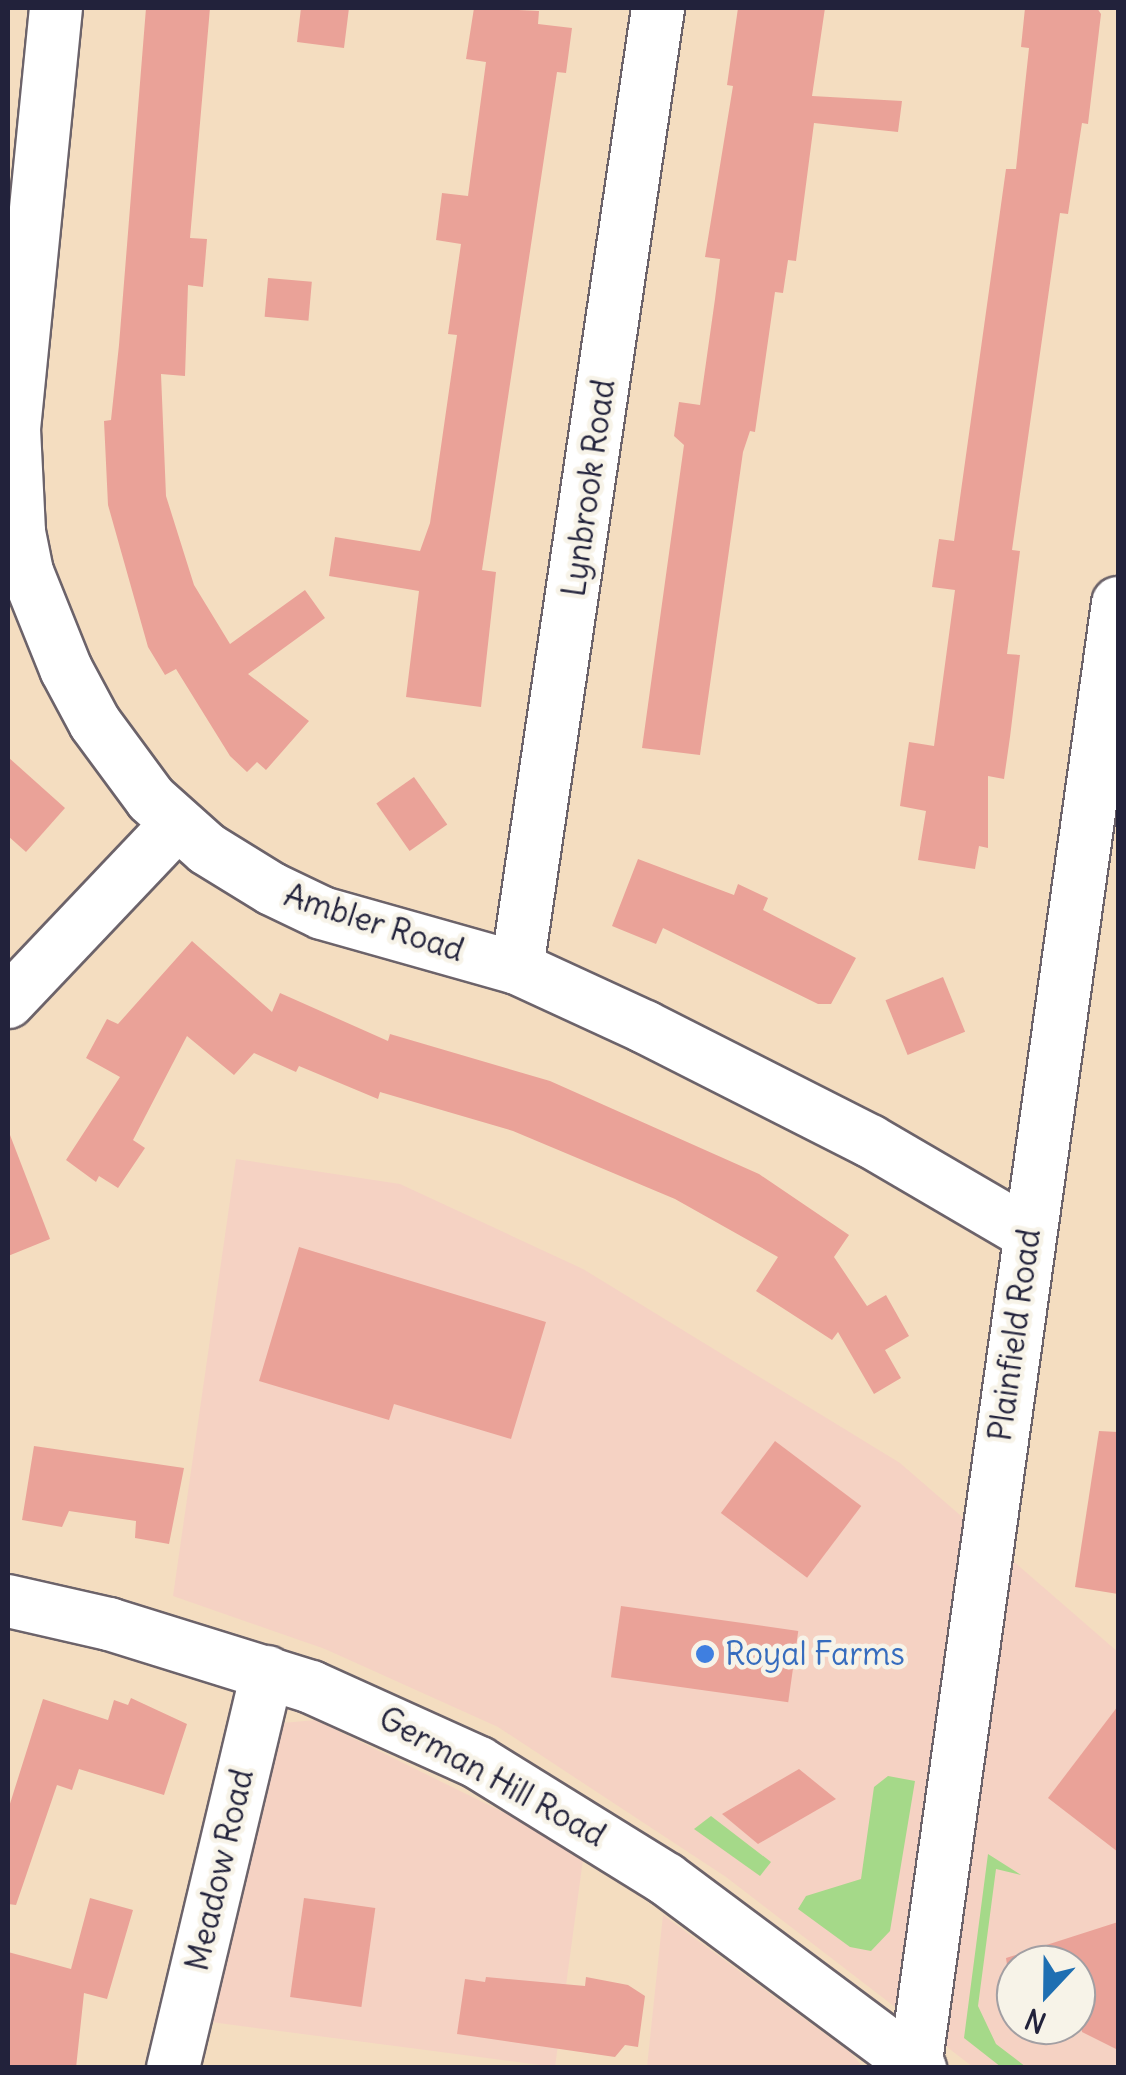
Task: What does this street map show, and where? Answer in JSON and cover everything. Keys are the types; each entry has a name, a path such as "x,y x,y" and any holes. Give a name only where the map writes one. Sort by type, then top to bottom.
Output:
{"street":[{"name":"Ambler Road","path":"56,8 14,429 19,532 44,620 95,723 177,824 234,868 322,913 516,968 790,1099 1030,1234"},
{"name":"Lynbrook Road","path":"516,968 658,8"},
{"name":"Plainfield Road","path":"916,2066 1118,603"},
{"path":"8,1002 177,824"},
{"name":"German Hill Road","path":"8,1601 267,1672 403,1725 556,1807 735,1928 916,2066"},
{"name":"Meadow Road","path":"174,2068 267,1672"}],"shaded area":[{"path":"236,1159 400,1184 583,1269 900,1463 1118,1652 1118,2067 973,2067 726,1877 498,1727 325,1649 173,1596"},
{"path":"316,1720 584,1852 555,2067 211,2022 271,1753 282,1723"},
{"path":"663,1915 851,2053 863,2067 647,2067"}],"green space":[{"path":"888,1776 915,1781 890,1931 871,1951 850,1947 798,1909 806,1896 861,1879 874,1787"},
{"path":"711,1816 771,1862 760,1876 694,1829"},
{"path":"988,1854 1021,1875 996,1869 978,2006 996,2045 1026,2067 1001,2067 964,2038"}],"building":[{"path":"146,8 210,8 190,238 207,239 203,287 188,285 185,376 161,374 166,496 194,585 230,644 305,590 325,618 248,674 309,721 266,770 257,762 247,772 230,756 176,669 165,675 148,647 108,505 104,421 111,420 119,345"},
{"path":"301,8 349,8 344,48 297,42"},
{"path":"474,8 539,11 538,24 572,28 566,73 557,72 482,570 496,572 481,707 406,697 419,591 329,576 335,537 420,551 430,523 457,335 448,334 461,244 436,240 442,193 468,196 486,62 466,59"},
{"path":"738,8 825,8 812,96 902,101 898,132 814,123 796,261 788,260 783,293 775,292 755,432 750,431 743,452 700,755 642,748 684,445 674,436 679,402 700,405 715,299 720,259 705,257 733,86 727,85"},
{"path":"1025,8 1097,8 1101,14 1088,124 1082,123 1068,214 1060,213 1012,550 1020,551 1007,654 1020,655 1004,779 988,776 988,848 979,846 975,869 918,860 926,811 900,806 909,742 934,746 955,590 932,587 939,539 954,541 1006,169 1016,169 1029,48 1021,47"},
{"path":"268,278 312,282 308,321 265,317"},
{"path":"8,757 65,808 26,852 8,836"},
{"path":"414,777 447,825 410,851 376,803"},
{"path":"638,859 734,895 738,884 768,898 763,910 856,958 831,1004 818,1004 663,928 656,944 612,926"},
{"path":"192,941 272,1012 280,993 388,1041 390,1034 550,1081 759,1174 849,1235 834,1257 867,1306 886,1295 909,1336 885,1350 901,1378 874,1394 838,1332 832,1340 756,1291 778,1257 675,1199 513,1131 380,1092 378,1099 299,1066 296,1072 254,1053 234,1075 187,1036 133,1140 145,1148 118,1188 99,1176 96,1182 66,1160 120,1077 86,1058 107,1019 118,1024"},
{"path":"943,977 965,1032 908,1055 886,1000"},
{"path":"8,1136 50,1239 8,1256"},
{"path":"299,1247 546,1322 511,1439 394,1404 389,1420 259,1381"},
{"path":"1099,1431 1118,1432 1118,1594 1075,1587"},
{"path":"775,1441 861,1506 807,1578 721,1513"},
{"path":"34,1446 184,1468 169,1544 135,1538 136,1521 69,1511 62,1527 22,1520"},
{"name":"Royal Farms","path":"621,1606 798,1631 788,1702 611,1677"},
{"path":"131,1698 187,1724 164,1795 79,1769 72,1790 57,1785 16,1905 8,1904 8,1810 43,1699 108,1720 114,1700 128,1705"},
{"path":"1118,1706 1118,1852 1048,1798"},
{"name":"Royal Farms","path":"799,1769 836,1799 758,1844 722,1814"},
{"path":"90,1898 133,1910 107,1999 84,1993 76,2068 8,2065 8,1952 71,1969"},
{"path":"304,1898 375,1908 361,2007 290,1997"},
{"path":"1118,1922 1118,2050 1096,2039 1096,1945 1046,1945"},
{"path":"486,1977 585,1986 586,1977 628,1985 645,1996 638,2047 625,2045 615,2057 457,2034 465,1979 485,1982"}],"place":[{"name":"Royal Farms","path":"705,1654"}]}
